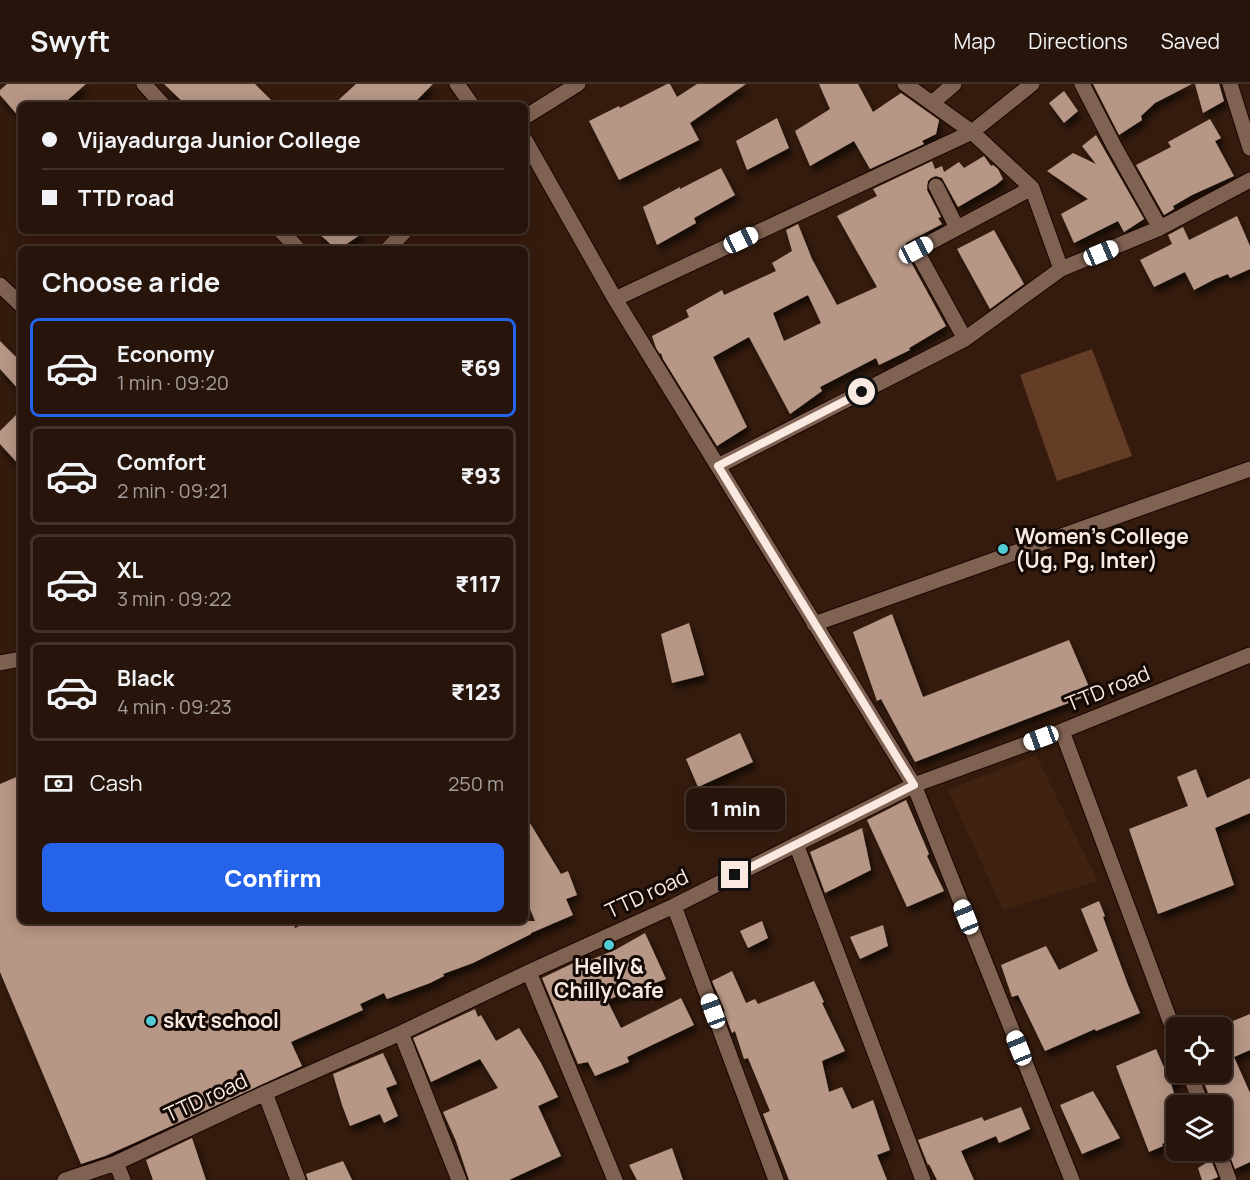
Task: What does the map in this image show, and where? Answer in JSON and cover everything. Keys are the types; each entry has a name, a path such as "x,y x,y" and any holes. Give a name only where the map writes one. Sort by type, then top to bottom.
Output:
{"street":[{"path":"144,84 160,102"},
{"path":"457,84 470,102"},
{"path":"528,115 578,84"},
{"path":"905,84 972,132 1032,188 1061,269"},
{"path":"932,104 954,84"},
{"path":"615,299 972,132 1032,84"},
{"path":"1082,84 1160,228"},
{"path":"1230,84 1250,148"},
{"path":"528,145 615,299 914,785 1072,1180"},
{"path":"718,466 965,339 1061,269 1160,228 1250,180"},
{"path":"936,186 957,228"},
{"path":"965,339 916,250 1032,188"},
{"path":"284,234 295,246"},
{"path":"391,246 402,234"},
{"path":"0,285 18,302"},
{"path":"814,624 1250,469"},
{"name":"TTD road","path":"65,1180 116,1163 674,906 914,785 1062,731 1250,655"},
{"path":"0,663 18,660"},
{"path":"1062,731 1169,1017"},
{"path":"796,844 923,1180"},
{"path":"674,906 776,1180"},
{"path":"529,972 615,1180"},
{"path":"401,1033 459,1180"},
{"path":"265,1093 298,1180"},
{"path":"1222,1161 1230,1180"},
{"path":"116,1163 123,1180"}],"shaded area":[{"path":"1092,349 1132,456 1057,481 1020,375"},
{"path":"1036,755 1098,881 1003,910 948,790"}],"building":[{"path":"7,84 86,84 65,102 18,102 18,116 0,95 0,90"},
{"path":"164,84 255,84 273,102 183,102"},
{"path":"356,84 433,84 415,102 336,102"},
{"path":"670,84 677,97 697,84 746,84 690,123 699,140 619,180 589,121"},
{"path":"819,84 858,84 873,112 901,93 939,120 936,134 922,141 924,144 870,169 854,141 810,166 795,131 830,109"},
{"path":"1093,84 1192,84 1155,103 1141,116 1142,120 1119,135"},
{"path":"1195,84 1219,84 1224,101 1203,113"},
{"path":"1064,91 1078,111 1064,123 1049,103"},
{"path":"777,118 789,148 747,170 736,141"},
{"path":"1210,119 1221,138 1215,141 1234,176 1192,195 1173,206 1174,209 1164,215 1136,165 1171,147 1168,142"},
{"path":"1096,135 1144,219 1124,232 1118,221 1074,243 1061,214 1088,199 1047,171 1073,153 1096,164 1082,146"},
{"path":"984,156 991,166 998,169 1003,179 958,207 942,178 936,176 931,178 928,181 927,190 941,217 938,218 942,224 906,243 907,255 946,326 909,348 910,350 879,365 876,358 820,387 822,391 790,414 749,337 713,357 747,427 717,446 656,348 652,336 689,317 686,310 722,290 724,295 776,271 772,263 792,251 786,230 798,224 812,259 837,305 877,287 837,216 877,196 873,189 932,161 935,169 942,166 944,172 959,162 964,168","holes":["808,295 821,323 784,341 773,313"]},
{"path":"721,168 735,195 694,218 696,223 657,245 643,207"},
{"path":"1237,216 1250,246 1250,269 1230,278 1228,274 1194,290 1185,272 1154,287 1140,260 1172,244 1168,235 1183,227 1189,240"},
{"path":"994,230 1024,284 990,309 957,249"},
{"path":"319,234 362,234 344,246 333,246"},
{"path":"0,341 18,359 18,389 0,369"},
{"path":"18,413 18,464 0,444 0,431"},
{"path":"892,614 923,697 1069,640 1092,694 915,762 881,699 877,701 853,632"},
{"path":"689,623 704,675 672,683 661,634"},
{"path":"740,733 753,762 698,787 686,759"},
{"path":"1196,769 1207,798 1250,778 1250,813 1215,828 1234,885 1158,914 1129,829 1188,806 1177,777"},
{"name":"skvt school","path":"18,776 18,924 293,924 295,928 304,924 528,924 528,921 535,921 528,904 528,820 561,874 568,871 577,895 566,899 573,915 531,933 473,963 443,974 444,976 430,983 387,999 384,993 360,1004 363,1010 291,1042 302,1066 105,1156 81,1164 0,972 0,784"},
{"path":"906,800 929,854 927,856 944,891 907,907 867,820"},
{"path":"862,828 871,870 825,893 810,852"},
{"path":"1099,901 1140,1013 1096,1031 1095,1029 1045,1051 1018,995 1012,997 1001,965 1046,946 1059,970 1098,951 1081,909"},
{"path":"762,921 768,938 748,948 740,931"},
{"path":"883,925 888,946 860,959 850,937"},
{"path":"645,933 666,979 607,1000 621,1028 681,998 694,1025 627,1057 629,1062 595,1076 588,1062 578,1064 542,978 586,957 588,961 615,950"},
{"path":"732,971 746,1003 755,999 758,1004 814,981 845,1051 822,1061 829,1092 842,1087 852,1109 873,1100 890,1150 877,1155 887,1180 789,1180 763,1114 770,1111 748,1058 744,1059 735,1031 732,1033 712,981"},
{"path":"475,1009 478,1017 481,1015 496,1041 519,1028 541,1063 558,1097 538,1106 561,1156 509,1180 469,1180 443,1112 498,1088 480,1059 431,1082 413,1038"},
{"path":"1250,1014 1250,1050 1234,1057 1250,1093 1250,1162 1235,1169 1232,1161 1232,1095 1209,1095 1204,1083 1232,1083 1232,1021"},
{"path":"1156,1049 1166,1072 1166,1083 1174,1083 1171,1084 1175,1095 1166,1095 1166,1142 1162,1144 1163,1146 1149,1152 1116,1066"},
{"path":"383,1053 397,1084 386,1088 398,1116 384,1123 380,1114 350,1126 333,1074"},
{"path":"1093,1091 1120,1138 1082,1154 1060,1105"},
{"path":"1021,1107 1030,1129 999,1143 996,1136 961,1151 974,1180 937,1180 918,1140 982,1117 984,1121"},
{"path":"192,1138 206,1180 153,1180 146,1160"},
{"path":"672,1148 683,1180 637,1180 629,1165"},
{"path":"343,1161 352,1180 308,1180 306,1174"},
{"path":"1211,1161 1218,1177 1202,1180 1198,1168"}],"place":[{"name":"Women's College (Ug, Pg, Inter)","path":"1003,549"},
{"name":"Helly & Chilly Cafe","path":"609,945"},
{"name":"skvt school","path":"151,1021"}],"route":[{"path":"735,875 914,785 718,466 862,392"}]}
